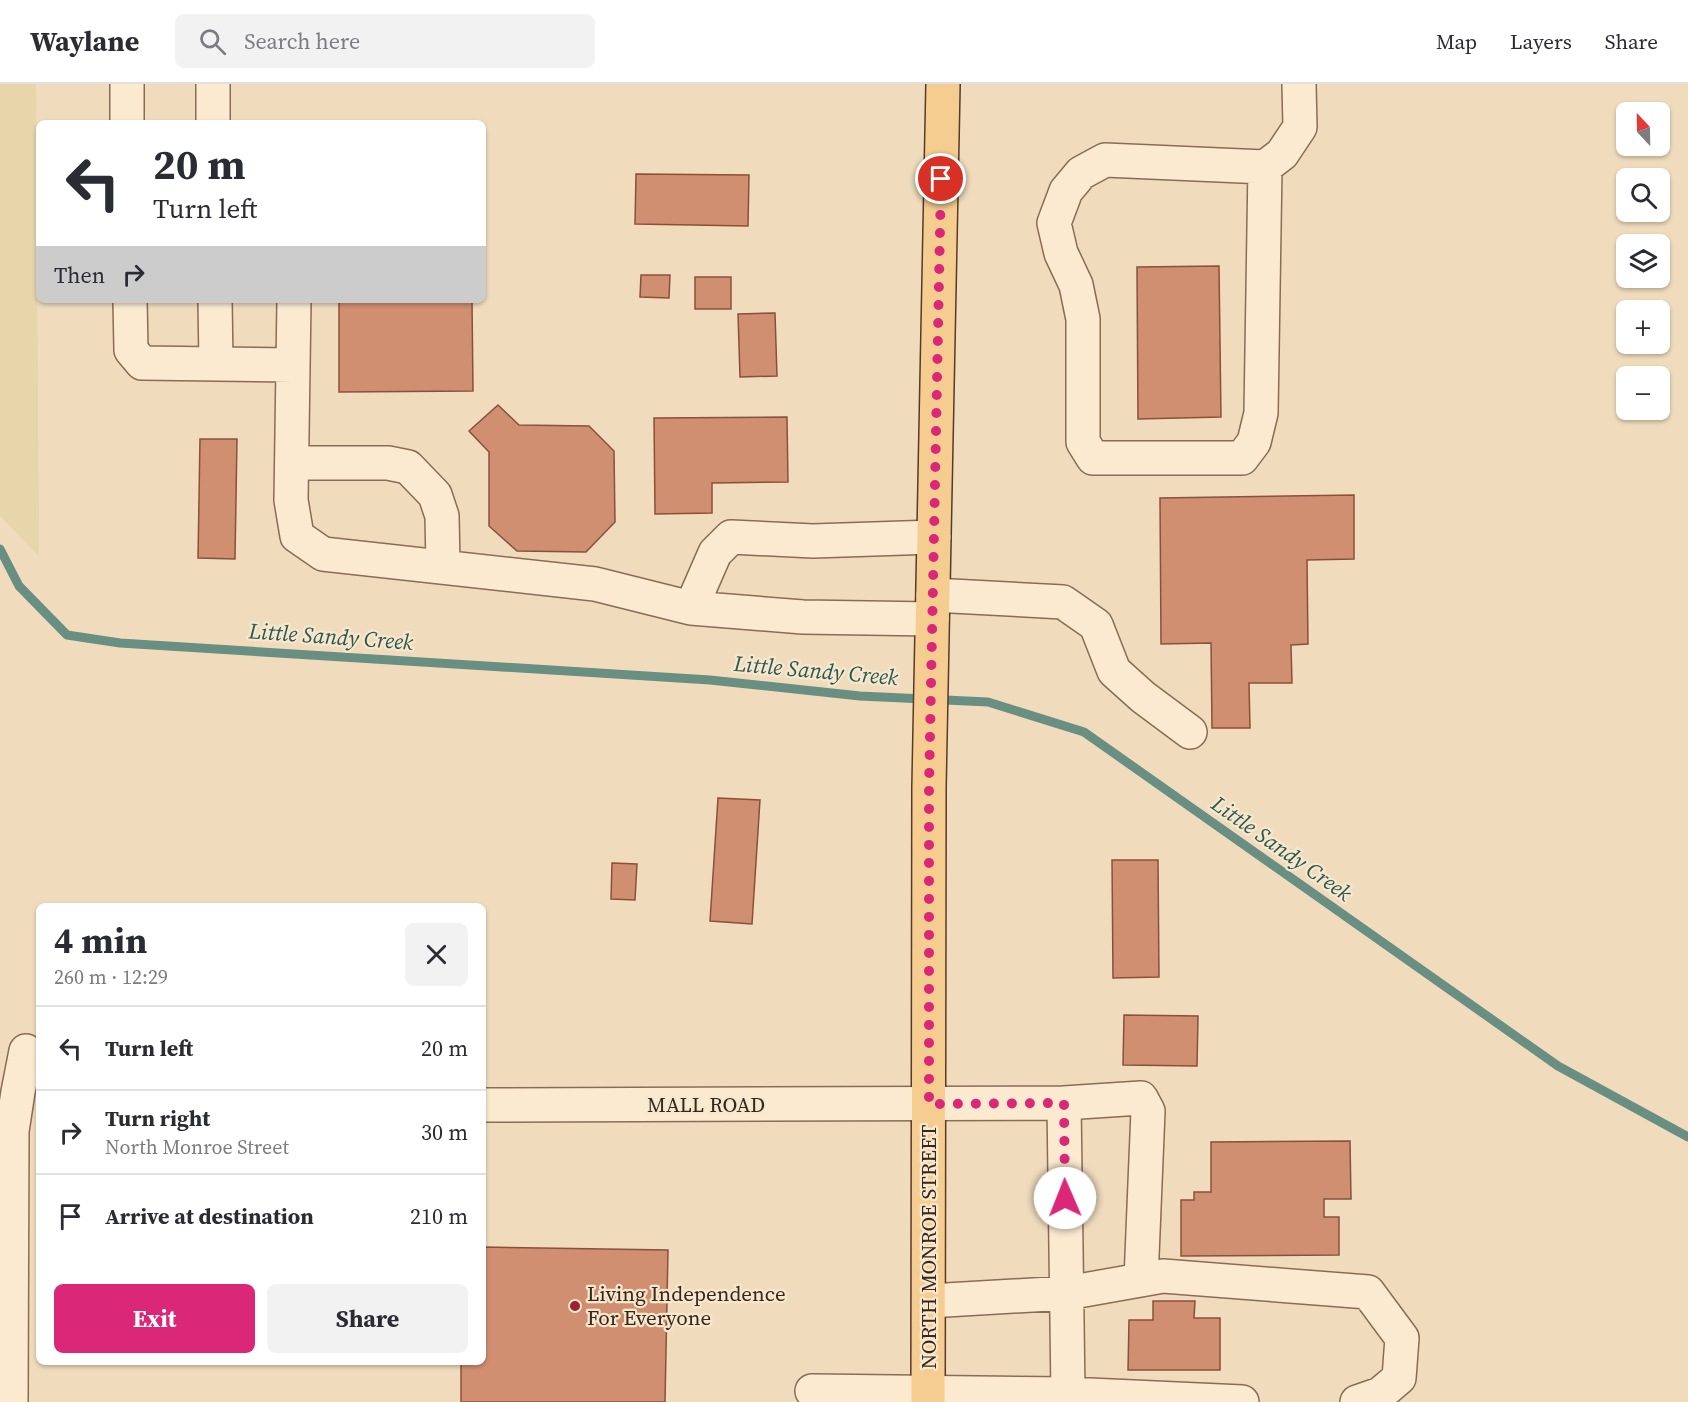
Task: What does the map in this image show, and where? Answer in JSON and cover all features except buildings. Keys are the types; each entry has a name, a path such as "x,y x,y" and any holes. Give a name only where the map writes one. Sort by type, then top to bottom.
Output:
{"main road":[{"name":"NORTH MONROE STREET","path":"928,1397 929,787 943,84"}],"street":[{"path":"127,84 127,120"},
{"path":"213,84 213,120"},
{"path":"1265,167 1261,413 1254,442 1242,458 1093,458 1083,442 1083,319 1076,285 1061,253 1054,223 1066,191 1080,173 1105,160 1265,167 1282,154 1300,127 1299,84"},
{"path":"130,303 131,350 142,363 293,365"},
{"path":"215,303 216,364"},
{"path":"294,303 291,500 297,536 323,554 595,584 691,608 803,617 933,607 1063,602 1096,625 1114,671 1143,697 1190,732"},
{"path":"292,463 388,463 408,467 435,495 442,516 443,566"},
{"path":"691,608 715,554 731,537 813,540 934,537"},
{"path":"11,1402 6,1149 18,1092 22,1050"},
{"name":"MALL ROAD","path":"486,1105 1064,1103 1141,1098 1148,1111 1141,1280"},
{"path":"1064,1103 1068,1394"},
{"path":"929,1301 1066,1293 1162,1276 1368,1292 1402,1338 1399,1378 1380,1394 1357,1402"},
{"path":"812,1391 928,1397 1068,1394 1242,1402"}],"shaded area":[{"path":"0,84 36,84 39,556 0,516"}],"waterway":[{"name":"Little Sandy Creek","path":"0,549 19,586 67,635 120,643 710,680 860,696 988,702 1084,732 1558,1066 1688,1137"}],"place":[{"name":"Living Independence For Everyone","path":"575,1306"}],"route":[{"path":"941,179 929,787 929,1104 1064,1103 1065,1198"}]}
